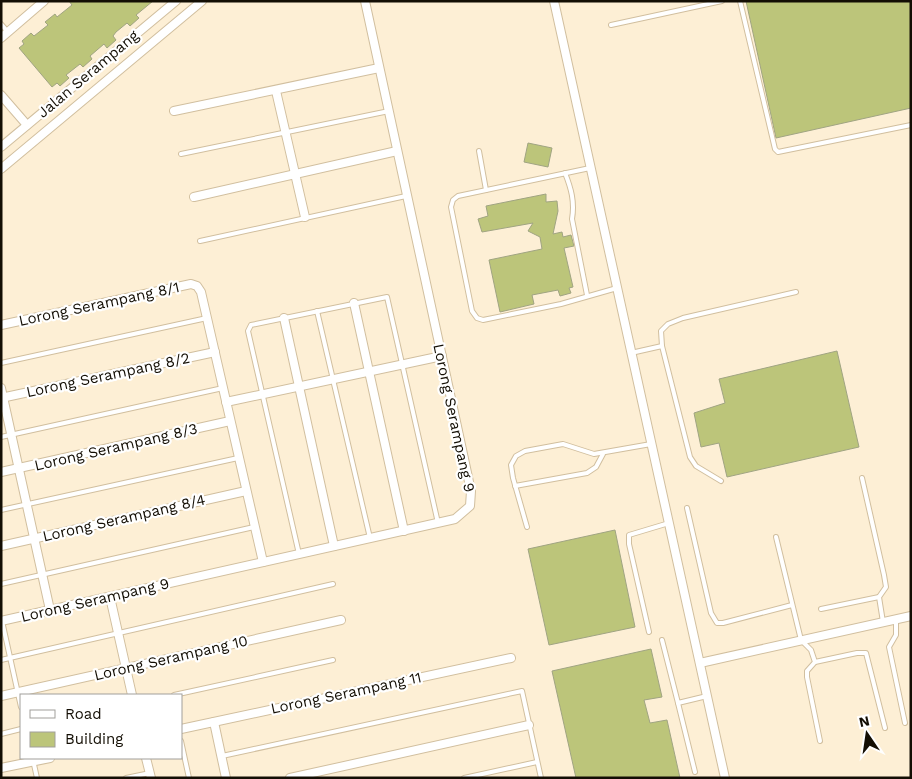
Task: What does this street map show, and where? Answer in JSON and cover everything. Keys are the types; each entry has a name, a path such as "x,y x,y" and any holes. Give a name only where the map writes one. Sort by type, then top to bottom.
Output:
{"street":[{"name":"Jalan Serampang","path":"1,147 176,1"},
{"path":"1,169 202,1"},
{"name":"Lorong Serampang 9","path":"2,621 455,519 462,515 470,506 472,499 365,1"},
{"path":"554,1 725,778"},
{"path":"5,35 43,2"},
{"path":"174,111 379,68"},
{"path":"276,91 284,133 305,217"},
{"path":"1,95 27,125"},
{"path":"194,197 397,151"},
{"name":"Lorong Serampang 8/1","path":"1,325 191,284 197,286 202,292 208,318"},
{"path":"354,303 404,531"},
{"path":"208,318 214,352 263,562"},
{"path":"284,318 334,546"},
{"name":"Lorong Serampang 8/2","path":"2,398 214,352"},
{"path":"226,402 442,356"},
{"path":"1,388 50,610"},
{"name":"Lorong Serampang 8/3","path":"1,472 230,421"},
{"name":"Lorong Serampang 8/4","path":"1,546 246,491"},
{"path":"110,596 132,694"},
{"path":"700,663 911,616"},
{"name":"Lorong Serampang 10","path":"1,696 342,620"},
{"name":"Lorong Serampang 11","path":"182,729 511,658"},
{"path":"214,722 226,778"},
{"path":"290,778 529,725"},
{"path":"146,759 150,775"},
{"path":"1,768 33,760"}],"lane":[{"path":"611,25 722,1"},
{"path":"740,1 775,149 778,152 911,125"},
{"path":"1,24 5,35"},
{"path":"181,154 389,111"},
{"path":"479,151 486,190"},
{"path":"590,168 458,196 453,200 451,208 472,311 477,318 483,320 561,304 587,295 617,288"},
{"path":"565,173 571,188 574,208 572,219 587,295"},
{"path":"200,241 406,196"},
{"path":"721,481 696,466 690,456 662,346 661,331 668,324 683,318 796,292"},
{"path":"300,554 262,395 249,327 284,318 387,297 404,364 438,523"},
{"path":"317,311 370,538"},
{"path":"1,363 208,318"},
{"path":"631,353 662,346"},
{"path":"1,437 223,388"},
{"path":"527,526 511,466 516,456 524,451 563,444 586,453 603,454 652,444"},
{"path":"515,486 587,473 596,467 603,454"},
{"path":"1,510 238,458"},
{"path":"821,609 879,597 884,593 885,581 862,478"},
{"path":"687,508 711,613 717,623 724,623 792,605"},
{"path":"649,632 629,544 629,535 669,523"},
{"path":"1,584 254,527"},
{"path":"776,537 801,640 810,650 815,662"},
{"path":"1,660 334,584"},
{"path":"879,597 883,622"},
{"path":"896,619 896,635 890,646 905,723"},
{"path":"2,621 20,702"},
{"path":"662,640 695,772"},
{"path":"820,741 807,671 815,662 857,652 866,653 885,728"},
{"path":"179,694 333,660"},
{"path":"221,756 522,691 541,778"},
{"path":"678,703 707,696"},
{"path":"1,734 20,729"},
{"path":"182,746 189,778"},
{"path":"33,760 37,778"},
{"path":"464,778 537,762"},
{"path":"126,778 150,775"}],"building":[{"path":"69,1 153,1 136,15 139,18 130,26 127,23 116,32 113,36 116,40 107,48 104,44 90,56 92,59 83,67 80,64 66,75 69,78 60,86 57,83 52,87 19,48 24,44 22,41 31,33 34,36 48,25 45,22 55,14 57,17 72,5"},
{"path":"746,1 911,1 911,108 776,138"},
{"path":"528,143 552,148 548,167 524,162"},
{"path":"546,194 546,202 557,201 558,211 553,234 562,232 563,237 571,235 574,246 564,248 573,287 569,288 571,293 560,296 558,290 532,295 534,304 500,312 489,260 542,249 540,237 528,231 533,223 482,232 478,219 488,216 486,206"},
{"path":"837,351 859,447 727,477 719,443 701,447 694,413 725,403 719,379"},
{"path":"615,530 635,627 549,645 528,549"},
{"path":"651,649 662,697 644,700 650,723 667,720 680,778 576,778 552,671"}]}
